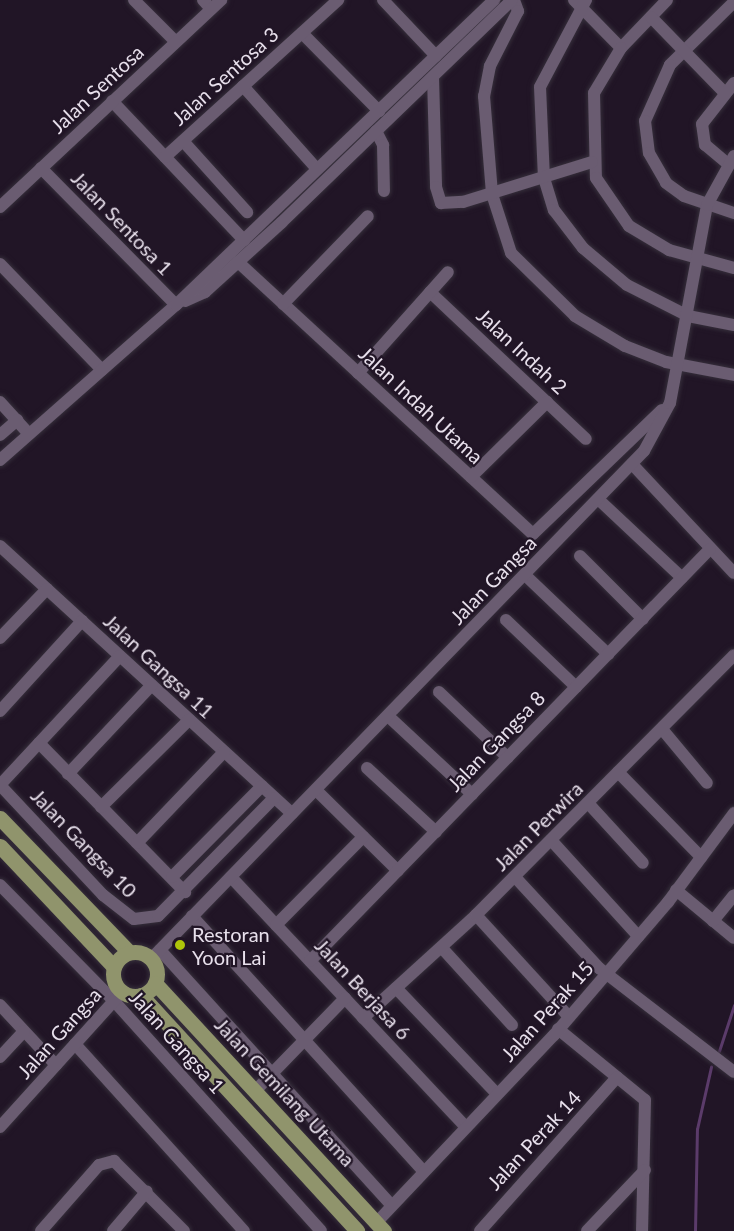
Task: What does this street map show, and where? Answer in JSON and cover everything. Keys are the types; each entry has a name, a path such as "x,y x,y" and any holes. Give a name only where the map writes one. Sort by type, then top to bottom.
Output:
{"main road":[{"path":"0,818 129,952 156,954 155,983 141,995 118,996 114,967 0,846"},
{"path":"114,967 129,952"},
{"name":"Jalan Gemilang Utama","path":"155,983 380,1227"},
{"name":"Jalan Gemilang Utama","path":"141,995 357,1231"}],"street":[{"path":"134,0 176,42"},
{"name":"Jalan Sentosa","path":"0,207 176,42 207,4 221,0"},
{"name":"Jalan Sentosa 3","path":"165,157 338,0"},
{"path":"383,0 436,56"},
{"path":"0,460 176,305 494,0"},
{"path":"176,305 205,292 513,0 517,15 484,85 492,194 511,253 574,316 625,346 679,365 734,375"},
{"path":"667,0 621,48 594,93 592,162 603,194 629,226 697,261 734,268"},
{"path":"621,48 581,2 540,87 544,178 554,210 583,248 627,285 688,316 734,325"},
{"path":"734,2 683,50 654,93 646,137 666,183 707,205 734,213"},
{"path":"651,17 724,93"},
{"path":"302,33 379,111"},
{"path":"433,77 437,196 453,204 592,162"},
{"path":"731,160 701,138 710,108 734,84"},
{"path":"243,86 317,169"},
{"path":"112,101 244,240"},
{"path":"376,131 383,145 384,191"},
{"path":"183,141 247,212"},
{"name":"Jalan Gangsa","path":"156,954 632,464 668,407 679,365 707,205 731,160"},
{"name":"Jalan Sentosa 1","path":"41,168 176,305"},
{"path":"283,304 368,216"},
{"name":"Jalan Indah Utama","path":"238,262 533,534 668,407"},
{"path":"0,264 102,370"},
{"path":"358,373 448,272"},
{"name":"Jalan Indah 2","path":"430,292 586,439"},
{"path":"0,402 29,434"},
{"path":"471,477 547,402"},
{"path":"0,435 16,420"},
{"path":"632,464 734,573"},
{"path":"598,499 682,578"},
{"name":"Jalan Gangsa 11","path":"0,546 292,814"},
{"name":"Jalan Gangsa 8","path":"310,961 710,549"},
{"path":"580,556 643,619"},
{"path":"525,575 608,654"},
{"path":"0,638 47,589"},
{"path":"0,711 82,621"},
{"path":"506,621 576,687"},
{"name":"Jalan Perwira","path":"363,1018 442,948 515,877 734,655"},
{"path":"0,785 120,656"},
{"path":"68,774 152,685"},
{"path":"439,692 508,758"},
{"path":"388,716 472,795"},
{"path":"101,807 189,720"},
{"path":"662,729 707,783"},
{"path":"39,743 185,892"},
{"path":"137,843 224,752"},
{"path":"367,768 436,832"},
{"path":"618,772 701,857"},
{"name":"Jalan Gangsa 10","path":"0,785 89,880 134,919 158,916 185,892 274,798"},
{"path":"172,877 262,786"},
{"path":"316,790 398,871"},
{"path":"588,803 642,863"},
{"name":"Jalan Perak 15","path":"380,1227 392,1206 569,1017 676,890 734,813"},
{"path":"276,924 363,837"},
{"path":"551,840 638,936"},
{"name":"Jalan Berjasa 6","path":"231,877 466,1127"},
{"path":"515,877 593,962 609,970 734,1072"},
{"path":"89,880 85,896 89,911"},
{"name":"Jalan Gangsa 1","path":"0,885 118,996 321,1231"},
{"path":"676,890 734,938"},
{"path":"713,921 734,895"},
{"path":"476,915 569,1017"},
{"path":"192,916 306,1038 424,1172"},
{"path":"442,948 512,1025"},
{"path":"156,954 271,1074 392,1206"},
{"path":"396,988 497,1094"},
{"name":"Jalan Gangsa","path":"0,1126 118,996"},
{"path":"256,1090 345,998"},
{"path":"0,1005 56,1065"},
{"path":"558,1029 645,1100 642,1231"},
{"path":"0,1057 24,1031"},
{"path":"75,1044 244,1231"},
{"name":"Jalan Perak 14","path":"479,1230 617,1077"},
{"path":"40,1231 104,1162 120,1162 181,1230"},
{"path":"587,1231 645,1170"},
{"path":"113,1231 147,1191"}],"waterway":[{"path":"719,1051 734,1005"},
{"path":"695,1231 697,1129 711,1067"}],"place":[{"name":"Restoran Yoon Lai","path":"180,945"}]}
